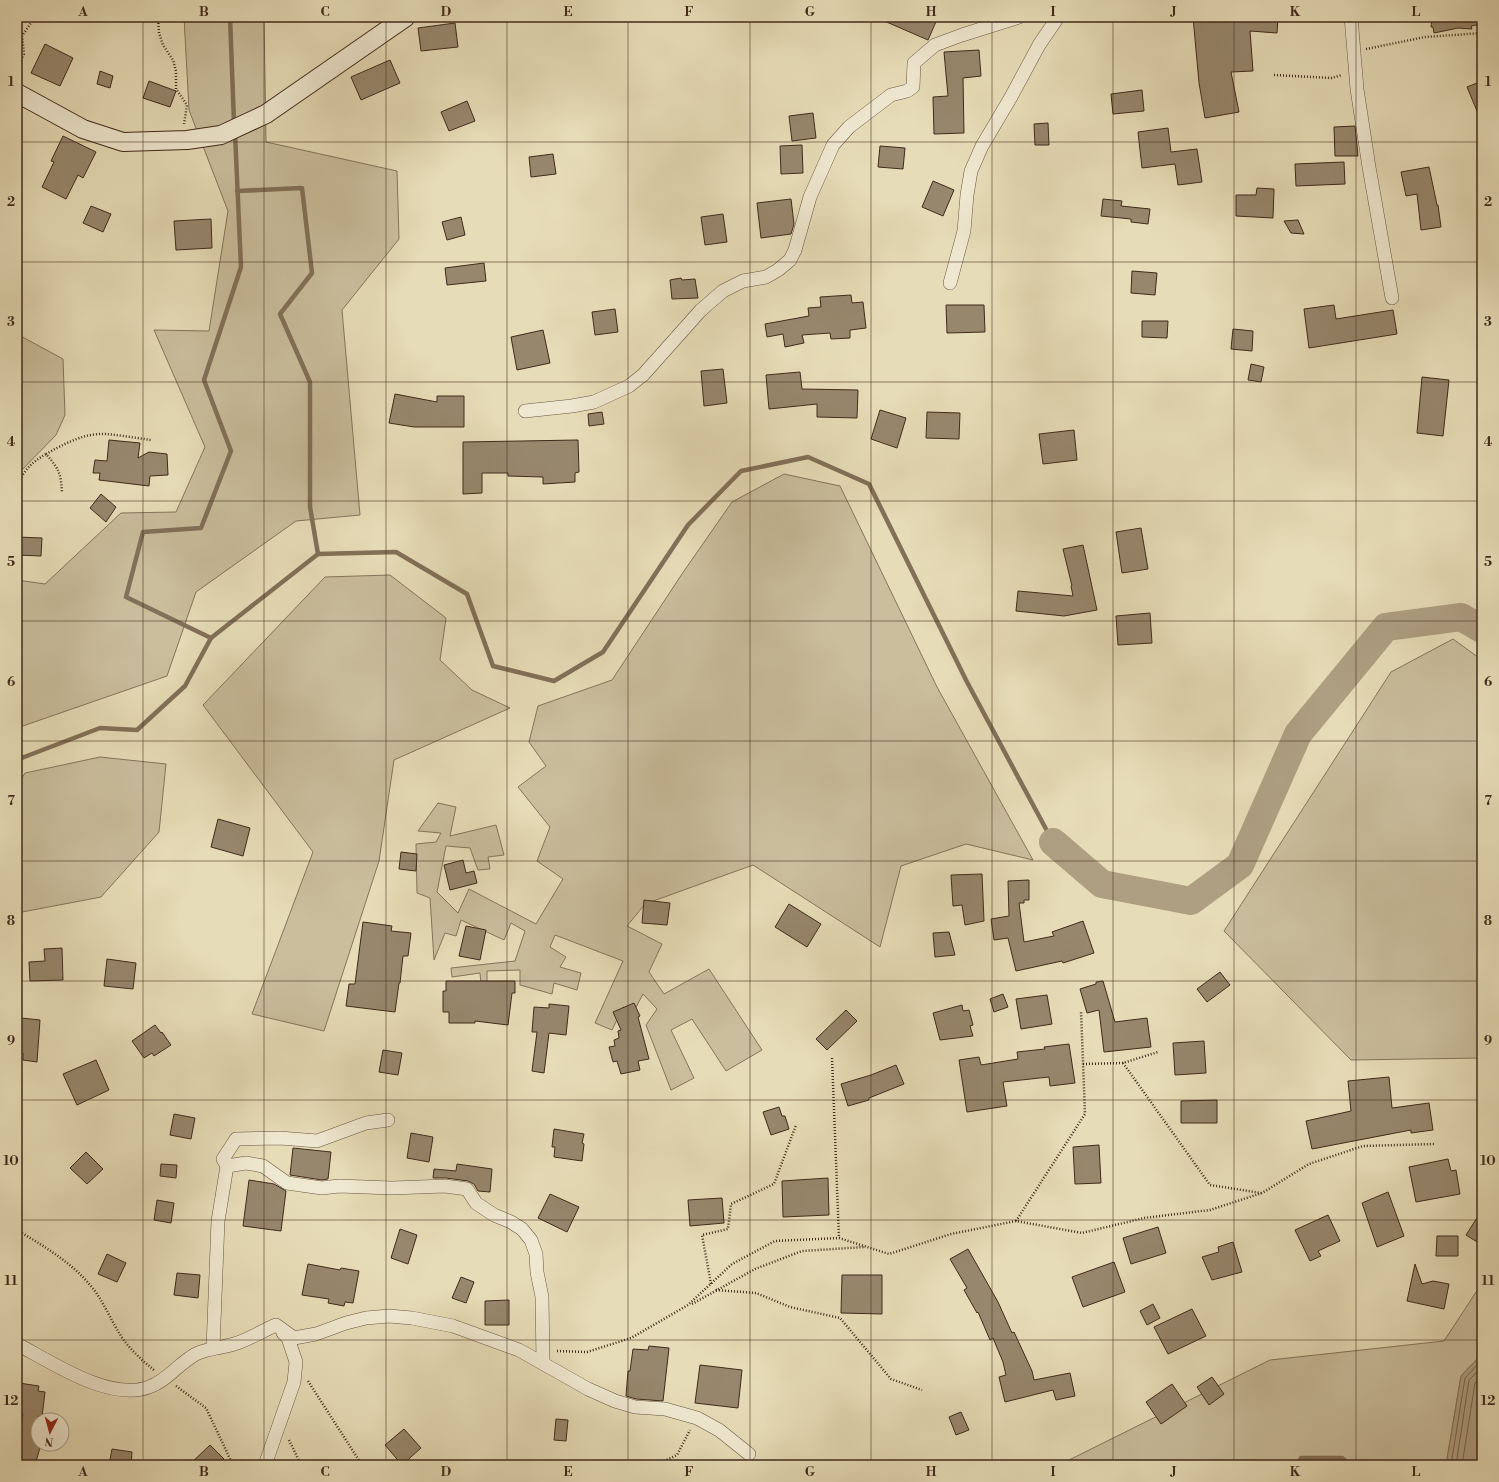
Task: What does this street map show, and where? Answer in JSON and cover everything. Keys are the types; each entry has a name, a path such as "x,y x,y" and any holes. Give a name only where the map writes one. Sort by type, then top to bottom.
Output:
{"street":[{"path":"17,93 84,128 123,142 187,140 221,135 266,114 406,17"},
{"path":"525,411 594,402 629,386 643,375 701,310 723,291 743,281 766,277 778,270 790,260 795,250 810,197 833,144 849,127 891,95 907,91 913,87 914,63 935,45 1019,17"},
{"path":"950,283 964,231 971,171 982,146 1039,45 1058,17"},
{"path":"1351,17 1357,89 1392,298"},
{"path":"213,1348 218,1221 226,1166 223,1159 236,1139 280,1138 317,1141 366,1123 388,1120"},
{"path":"226,1166 246,1163 263,1166 287,1183 322,1188 339,1186 392,1188 445,1186 466,1189 476,1203 494,1215 511,1222 522,1229 531,1240 536,1254 537,1272 542,1297 543,1357"},
{"path":"276,1325 294,1338 316,1334 346,1323 366,1318 389,1316 412,1318 453,1326 543,1357 588,1389 615,1401 636,1407 665,1409 697,1418 720,1430 749,1454"},
{"path":"17,1344 74,1376 96,1384 120,1389 139,1390 150,1387 196,1354 213,1348 235,1344 276,1325"},
{"path":"265,1465 294,1382 296,1362 288,1338 276,1325"}],"path":[{"path":"17,68 24,54 22,36 35,17"},
{"path":"158,17 159,33 163,45 173,60 176,71 176,89 187,105 184,125 187,140"},
{"path":"1274,75 1331,78 1343,75 1353,68 1354,52 1425,36 1482,33"},
{"path":"17,485 26,469 38,459 63,444 81,437 103,434 151,440"},
{"path":"46,454 58,468 62,481 62,493"},
{"path":"1016,1221 1085,1114 1081,1011"},
{"path":"1083,1064 1123,1063 1158,1052"},
{"path":"832,1058 840,1238"},
{"path":"1123,1063 1210,1185 1262,1193"},
{"path":"711,1284 702,1235 728,1229 731,1204 774,1184 796,1125"},
{"path":"688,1305 732,1264 775,1241 840,1238 889,1254 951,1234 1016,1221 1082,1233 1144,1218 1210,1210 1262,1193 1309,1164 1363,1146 1435,1144"},
{"path":"17,1230 39,1243 67,1263 90,1285 126,1343 139,1358 206,1408 233,1465"},
{"path":"543,1357 587,1352 631,1338 755,1269 802,1251 867,1247"},
{"path":"716,1290 756,1293 790,1307 840,1318 891,1379 922,1390"},
{"path":"296,1362 362,1465"},
{"path":"656,1465 677,1455 697,1418"},
{"path":"280,1421 301,1465"}],"shaded area":[{"path":"184,17 264,17 266,142 397,171 399,239 342,310 360,515 296,521 196,592 167,676 17,728 17,580 45,584 121,513 176,512 205,447 154,330 209,331 228,211 189,110"},
{"path":"17,334 63,359 65,415 56,435 17,475"},
{"path":"784,474 840,486 937,687 1033,860 966,844 901,866 880,947 753,865 645,904 627,926 662,944 649,972 664,994 709,969 762,1050 726,1071 692,1019 671,1030 694,1078 671,1090 646,1025 657,1009 643,994 634,1011 623,1007 612,1030 595,1023 623,961 555,935 550,947 566,957 560,967 581,973 577,990 554,983 552,994 520,985 520,970 487,971 487,995 482,995 480,973 452,977 451,968 515,961 525,931 511,923 504,940 461,920 456,936 445,933 434,960 430,898 417,893 416,844 436,842 441,833 418,831 438,803 456,807 450,836 496,825 504,855 488,857 490,869 478,870 470,848 446,846 437,892 458,913 469,889 536,924 563,879 537,861 550,827 518,787 546,766 529,742 538,706 612,680 684,571 732,502"},
{"path":"390,575 446,618 440,660 472,690 510,708 394,760 379,861 324,1031 252,1014 313,852 203,705 325,577"},
{"path":"1453,639 1482,660 1482,1058 1351,1060 1224,931 1391,672"},
{"path":"100,757 166,764 159,832 101,897 17,913 17,786 25,773"},
{"path":"1482,1283 1482,1354 1461,1376 1446,1465 1059,1465 1270,1360 1444,1341"}],"water":[{"path":"1482,1354 1482,1465 1446,1465 1461,1376"}],"building":[{"path":"875,17 938,17 928,40"},
{"path":"1193,17 1278,17 1277,33 1250,31 1253,71 1231,72 1239,112 1205,118 1199,83"},
{"path":"1432,17 1482,17 1482,24 1471,26 1472,29 1458,28 1434,33 1433,27 1431,27"},
{"path":"455,23 458,47 421,51 418,28"},
{"path":"45,44 73,58 60,86 31,73"},
{"path":"979,50 981,76 963,78 964,133 934,134 933,97 948,96 944,52"},
{"path":"390,60 400,83 361,100 351,77"},
{"path":"100,71 113,76 110,88 97,84"},
{"path":"149,81 176,91 170,107 143,98"},
{"path":"1482,81 1482,123 1467,87"},
{"path":"1142,90 1144,111 1113,114 1111,94"},
{"path":"467,101 475,121 449,131 441,112"},
{"path":"813,113 816,138 792,141 789,116"},
{"path":"1048,123 1049,145 1035,145 1034,124"},
{"path":"1355,126 1358,156 1335,156 1334,127"},
{"path":"1168,128 1171,152 1197,149 1202,182 1178,185 1175,164 1142,168 1138,132"},
{"path":"63,136 96,152 83,178 78,175 66,199 42,187 54,162 51,161"},
{"path":"802,145 803,173 781,174 780,146"},
{"path":"880,146 905,148 903,169 878,167"},
{"path":"553,154 556,174 531,177 529,157"},
{"path":"1344,162 1345,184 1296,186 1295,164"},
{"path":"1429,167 1438,205 1441,227 1421,230 1417,194 1406,196 1401,172"},
{"path":"933,181 954,190 943,216 922,207"},
{"path":"1257,188 1274,189 1273,218 1236,216 1236,195 1256,195"},
{"path":"791,199 794,224 791,234 761,238 757,203"},
{"path":"1103,199 1122,201 1121,206 1150,209 1148,224 1131,222 1131,219 1101,216"},
{"path":"91,206 111,214 103,232 83,223"},
{"path":"723,214 727,242 705,245 701,217"},
{"path":"461,217 465,235 447,240 442,222"},
{"path":"211,219 212,248 176,250 174,221"},
{"path":"1298,220 1304,234 1291,233 1284,221"},
{"path":"484,263 486,281 447,285 445,268"},
{"path":"1132,271 1157,273 1155,295 1131,293"},
{"path":"681,278 682,280 695,279 698,298 672,299 670,280"},
{"path":"851,295 852,303 863,302 866,328 850,330 850,338 831,339 830,333 802,335 804,343 785,347 783,334 767,337 765,324 809,316 808,308 821,307 820,297"},
{"path":"946,305 984,305 985,332 947,333"},
{"path":"1334,305 1336,319 1393,310 1397,334 1309,348 1304,309"},
{"path":"615,309 618,332 595,335 592,312"},
{"path":"1142,321 1168,321 1167,338 1142,337"},
{"path":"1233,329 1253,331 1252,351 1231,349"},
{"path":"543,330 550,363 517,370 511,337"},
{"path":"1251,364 1264,367 1261,382 1248,380"},
{"path":"723,369 727,403 704,406 701,371"},
{"path":"800,372 802,389 858,390 857,418 817,417 817,404 769,409 766,375"},
{"path":"1422,377 1449,380 1443,436 1417,433"},
{"path":"395,394 437,402 437,396 464,396 464,427 414,427 389,423"},
{"path":"880,410 906,418 897,448 871,439"},
{"path":"602,412 604,424 589,426 588,414"},
{"path":"927,412 960,413 959,439 926,438"},
{"path":"1074,430 1077,460 1043,464 1039,434"},
{"path":"109,440 140,443 138,458 149,452 167,454 168,475 150,476 149,486 99,480 100,473 93,473 95,460 107,461"},
{"path":"578,440 579,472 575,473 575,482 543,484 543,477 508,476 508,473 482,473 482,493 463,494 463,442"},
{"path":"101,494 116,507 106,522 90,508"},
{"path":"1141,528 1148,569 1122,573 1116,532"},
{"path":"17,537 42,538 41,556 17,555"},
{"path":"1083,545 1097,610 1064,616 1016,611 1018,591 1073,596 1063,549"},
{"path":"1150,613 1152,643 1118,645 1116,616"},
{"path":"218,819 250,828 243,856 211,847"},
{"path":"401,852 417,854 416,871 399,869"},
{"path":"463,860 466,873 474,871 477,883 450,890 444,865"},
{"path":"982,874 984,921 965,925 962,905 953,906 951,875"},
{"path":"1029,880 1029,900 1024,900 1024,903 1019,903 1024,942 1054,936 1052,932 1083,921 1094,953 1063,963 1062,961 1016,971 1008,938 994,940 991,919 1009,916 1008,881"},
{"path":"644,900 670,903 667,925 642,923"},
{"path":"789,904 821,924 807,947 775,927"},
{"path":"363,922 392,926 391,931 411,933 408,956 403,956 395,1012 346,1006 349,984 355,984"},
{"path":"466,926 486,930 480,960 459,956"},
{"path":"949,932 955,955 935,957 933,933"},
{"path":"62,948 63,980 30,981 29,962 45,961 44,949"},
{"path":"107,959 136,963 133,989 104,986"},
{"path":"1220,972 1230,985 1207,1002 1197,989"},
{"path":"446,981 515,981 515,993 512,993 508,1025 475,1021 475,1023 449,1023 449,1012 443,1012 443,991 446,991"},
{"path":"1103,981 1115,1022 1147,1018 1151,1047 1104,1052 1099,1010 1087,1013 1080,989 1096,984 1096,982"},
{"path":"1003,994 1008,1007 994,1012 990,999"},
{"path":"1047,995 1052,1024 1021,1029 1016,999"},
{"path":"634,1003 640,1016 638,1017 649,1059 638,1061 640,1070 621,1074 617,1061 613,1062 609,1047 615,1046 614,1040 619,1038 618,1031 621,1030 613,1012"},
{"path":"549,1004 569,1006 566,1035 549,1033 544,1073 532,1071 537,1032 532,1032 534,1007 549,1008"},
{"path":"962,1005 963,1011 969,1010 973,1025 970,1026 973,1036 940,1040 933,1013"},
{"path":"846,1010 857,1021 827,1050 816,1039"},
{"path":"21,1018 40,1020 37,1062 23,1060 23,1053 19,1053"},
{"path":"155,1025 171,1045 154,1056 152,1053 144,1058 132,1041"},
{"path":"1204,1041 1206,1073 1175,1075 1173,1043"},
{"path":"1069,1044 1075,1083 1050,1086 1049,1077 1003,1082 1007,1106 967,1112 959,1060 979,1057 981,1065 1018,1059 1017,1052 1045,1049 1044,1047"},
{"path":"383,1050 402,1053 398,1075 379,1072"},
{"path":"96,1060 109,1090 77,1105 63,1074"},
{"path":"896,1065 904,1084 869,1098 869,1100 848,1106 841,1084 871,1075"},
{"path":"1389,1077 1392,1108 1429,1103 1433,1130 1411,1133 1411,1130 1312,1149 1306,1121 1351,1111 1348,1081"},
{"path":"1217,1100 1217,1123 1181,1123 1181,1101"},
{"path":"779,1107 782,1116 785,1116 789,1129 771,1135 763,1112"},
{"path":"174,1114 195,1118 191,1139 170,1135"},
{"path":"554,1129 584,1134 582,1143 584,1144 582,1161 554,1157 555,1147 552,1147"},
{"path":"411,1133 433,1137 429,1162 407,1158"},
{"path":"1099,1145 1101,1183 1075,1184 1073,1147"},
{"path":"293,1148 331,1152 328,1179 322,1180 290,1175"},
{"path":"86,1152 103,1169 87,1184 70,1168"},
{"path":"1448,1159 1451,1171 1456,1170 1460,1194 1416,1202 1409,1167"},
{"path":"161,1164 177,1165 176,1178 160,1176"},
{"path":"457,1164 492,1169 490,1192 478,1191 474,1184 468,1181 433,1178 434,1169 456,1171"},
{"path":"828,1178 829,1215 783,1217 782,1181"},
{"path":"249,1180 274,1184 286,1191 281,1231 243,1226"},
{"path":"1388,1192 1404,1236 1377,1247 1362,1203"},
{"path":"550,1194 579,1207 567,1232 538,1218"},
{"path":"722,1198 724,1223 690,1226 688,1200"},
{"path":"157,1200 174,1203 171,1223 154,1220"},
{"path":"1482,1210 1482,1245 1466,1235"},
{"path":"1328,1215 1340,1241 1318,1251 1321,1256 1310,1261 1295,1230"},
{"path":"1158,1227 1166,1253 1131,1264 1123,1238"},
{"path":"400,1229 417,1235 408,1264 391,1258"},
{"path":"1437,1236 1458,1236 1458,1256 1436,1256"},
{"path":"1233,1242 1242,1272 1212,1280 1202,1257 1219,1252 1218,1247"},
{"path":"968,1249 998,1302 1012,1333 1014,1332 1032,1371 1034,1380 1070,1373 1075,1396 1056,1400 1053,1390 1005,1402 999,1377 1006,1375 1003,1362 993,1338 990,1340 978,1312 977,1313 964,1290 967,1288 950,1259"},
{"path":"107,1254 126,1263 117,1282 98,1274"},
{"path":"1114,1262 1125,1292 1083,1307 1072,1277"},
{"path":"308,1264 340,1270 341,1268 359,1271 353,1303 345,1302 344,1306 328,1303 329,1299 302,1295"},
{"path":"1415,1264 1422,1284 1433,1281 1449,1284 1444,1309 1407,1301"},
{"path":"177,1273 200,1275 198,1298 174,1295"},
{"path":"842,1275 882,1275 882,1314 841,1313"},
{"path":"461,1277 474,1282 466,1303 452,1298"},
{"path":"509,1300 509,1325 485,1325 485,1301"},
{"path":"1153,1304 1160,1318 1147,1325 1140,1311"},
{"path":"1192,1309 1206,1336 1168,1354 1154,1327"},
{"path":"649,1346 669,1348 663,1401 636,1399 626,1396 628,1371 630,1371 633,1349 648,1350"},
{"path":"700,1365 742,1370 738,1408 695,1403"},
{"path":"1212,1377 1224,1394 1209,1405 1197,1387"},
{"path":"19,1383 39,1386 38,1391 45,1392 43,1412 30,1412 30,1452 39,1452 35,1465 24,1465 17,1463 17,1434 23,1414 17,1414"},
{"path":"1172,1384 1187,1406 1161,1424 1146,1402"},
{"path":"961,1412 969,1430 956,1435 949,1417"},
{"path":"556,1419 568,1420 566,1441 554,1440"},
{"path":"404,1429 421,1448 402,1465 385,1445"},
{"path":"210,1445 224,1459 218,1465 189,1465"},
{"path":"112,1449 132,1452 131,1465 109,1465"}],"waterway":[{"path":"230,17 234,123"},
{"path":"211,638 126,597 143,532 201,528 231,451 204,380 241,267 235,133"},
{"path":"237,191 302,188 312,273 280,314 310,382 310,507 318,554"},
{"path":"17,762 19,759 100,728 137,730 185,686 211,638 318,554 396,552 467,594 493,666 554,681 603,652 688,525 741,471 808,457 869,484 967,682 1053,842"},
{"path":"1053,842 1102,884 1191,901 1240,865 1298,734 1386,627 1461,617 1482,629"},
{"path":"1298,1465 1301,1458 1342,1458 1350,1465"}]}
